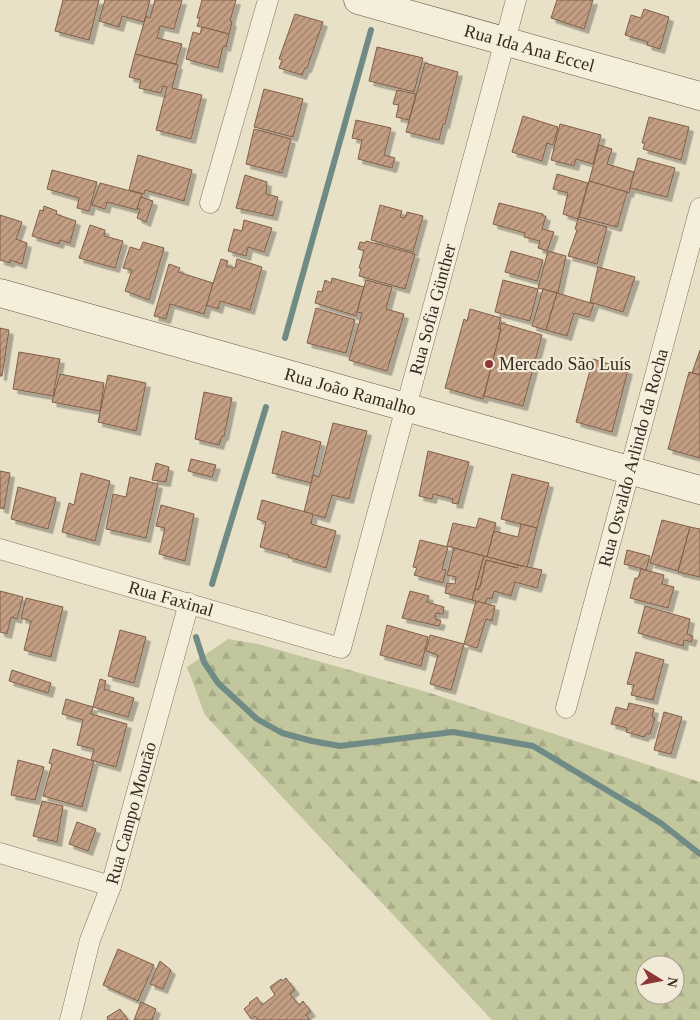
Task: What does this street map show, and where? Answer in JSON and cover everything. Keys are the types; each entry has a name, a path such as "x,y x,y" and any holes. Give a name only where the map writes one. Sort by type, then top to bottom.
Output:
{"street":[{"path":"210,203 268,0"},
{"name":"Rua Ida Ana Eccel","path":"358,0 700,96"},
{"name":"Rua Sofia Günther","path":"342,648 516,0"},
{"name":"Rua Osvaldo Arlindo da Rocha","path":"566,708 700,208"},
{"name":"Rua João Ramalho","path":"0,293 700,490"},
{"name":"Rua Faxinal","path":"0,549 342,648"},
{"name":"Rua Campo Mourão","path":"70,1020 90,940 111,886 189,603"},
{"path":"0,853 111,886"}],"green space":[{"path":"228,639 258,644 430,693 700,782 700,1020 492,1020 205,715 187,667"}],"building":[{"path":"63,0 99,0 89,40 55,31"},
{"path":"105,0 150,0 144,22 122,16 119,27 99,21"},
{"path":"155,0 182,0 174,29 160,26 157,38 182,44 176,64 135,54 146,16 150,18"},
{"path":"202,0 236,0 230,21 232,22 229,34 197,26 200,18 197,18"},
{"path":"557,0 593,0 584,29 551,18"},
{"path":"644,9 669,17 660,49 647,45 648,42 625,35 631,15 641,18"},
{"path":"295,14 323,22 307,68 305,68 302,75 279,68 282,60 279,59"},
{"path":"202,27 229,34 226,47 223,46 218,68 186,59 193,32 200,34"},
{"path":"377,47 423,58 414,92 369,81"},
{"path":"135,54 178,65 172,88 202,95 191,139 156,130 167,87 163,86 161,93 139,88 141,80 129,77"},
{"path":"425,63 458,72 439,140 406,132"},
{"path":"264,89 303,99 293,137 254,127"},
{"path":"397,90 416,94 409,120 396,117 399,105 393,104"},
{"path":"523,116 558,127 553,145 547,143 542,161 512,152"},
{"path":"649,117 689,127 681,160 643,149 645,143 642,143"},
{"path":"356,120 391,128 384,155 395,158 392,168 358,159 362,140 352,138"},
{"path":"560,124 601,135 593,164 576,159 574,166 551,160"},
{"path":"254,129 291,139 282,173 246,164"},
{"path":"599,145 612,149 607,164 634,172 629,193 589,181"},
{"path":"138,155 192,170 184,201 145,190 144,194 129,190"},
{"path":"638,158 675,168 667,197 630,188"},
{"path":"52,170 97,182 89,211 77,208 79,198 47,189"},
{"path":"557,174 588,183 578,219 563,214 568,193 553,189"},
{"path":"245,175 267,182 266,194 278,197 273,216 236,208"},
{"path":"589,181 627,192 617,227 579,217"},
{"path":"100,183 142,194 137,210 107,202 105,209 92,205"},
{"path":"141,197 153,201 146,222 137,218 140,209 137,208"},
{"path":"499,203 546,216 542,229 554,232 547,251 538,248 540,241 524,237 525,233 493,224"},
{"path":"380,205 402,211 400,217 405,218 407,212 423,216 413,252 371,240"},
{"path":"44,206 57,211 56,214 76,221 70,243 60,240 59,244 32,236 40,210 43,211"},
{"path":"0,215 22,222 16,239 27,243 22,264 10,260 10,263 0,260"},
{"path":"578,219 607,227 597,264 568,256 577,230 575,229"},
{"path":"244,220 272,228 264,252 248,247 246,256 228,251 234,229 242,231"},
{"path":"90,225 105,230 104,236 123,241 115,268 79,258"},
{"path":"366,241 415,254 405,289 359,276 361,268 359,268 364,251 358,249 360,242 365,243"},
{"path":"143,242 164,248 149,300 125,291 132,270 123,268 130,247 140,250"},
{"path":"511,251 543,260 537,281 505,272"},
{"path":"548,251 566,256 558,293 538,288"},
{"path":"221,259 228,261 226,266 235,268 237,259 262,267 250,310 220,301 218,309 206,305"},
{"path":"169,264 180,268 178,272 213,283 204,314 170,304 166,319 154,316"},
{"path":"598,267 635,277 623,312 590,302"},
{"path":"332,278 364,287 356,316 315,303 318,291 322,292 325,280 331,283"},
{"path":"366,280 392,287 386,309 404,314 387,371 349,360 362,313 357,312"},
{"path":"503,280 538,289 530,321 495,312"},
{"path":"543,289 557,293 546,330 532,326"},
{"path":"557,293 594,304 589,317 574,313 567,336 546,330"},
{"path":"316,308 355,320 346,353 307,343"},
{"path":"470,309 501,318 498,329 501,329 483,399 445,388 464,319 467,321"},
{"path":"501,323 542,335 523,406 484,396"},
{"path":"0,328 9,330 2,376 0,376"},
{"path":"700,350 700,375 692,373"},
{"path":"19,352 60,359 53,396 13,389"},
{"path":"593,359 628,370 612,432 576,422"},
{"path":"689,372 700,375 700,458 668,449"},
{"path":"60,374 104,383 100,411 52,402"},
{"path":"108,375 146,383 136,431 98,422"},
{"path":"204,392 232,398 224,436 222,436 219,445 195,439"},
{"path":"333,423 367,431 349,499 332,495 325,518 304,512 313,475 319,477"},
{"path":"282,431 321,442 311,483 272,473"},
{"path":"428,451 469,462 458,504 452,503 453,499 433,494 432,499 419,496"},
{"path":"191,459 216,465 212,477 188,471"},
{"path":"156,463 169,467 166,482 152,480"},
{"path":"0,471 10,473 4,509 0,508"},
{"path":"81,473 110,481 95,541 62,532 69,503 74,505"},
{"path":"512,474 549,483 537,528 501,519"},
{"path":"130,477 158,484 146,538 106,529 113,494 126,497"},
{"path":"18,487 56,498 48,529 11,519"},
{"path":"262,500 313,514 311,524 336,531 326,568 260,547 266,522 257,519"},
{"path":"161,505 194,514 185,561 159,554 165,528 156,526"},
{"path":"479,518 496,523 487,557 447,546 453,523 476,528"},
{"path":"662,520 690,527 678,571 650,563"},
{"path":"521,524 537,528 527,567 487,557 494,531 518,537"},
{"path":"690,527 700,529 700,577 678,572"},
{"path":"420,540 448,547 442,569 446,570 443,583 414,575 417,568 413,567"},
{"path":"454,548 484,556 472,600 445,593 447,583 455,584 456,577 447,575"},
{"path":"627,550 650,556 646,570 624,564"},
{"path":"484,556 518,565 517,568 486,560 478,590 475,589"},
{"path":"486,560 517,568 518,565 542,570 537,588 515,582 511,596 494,591 492,599 487,598 485,604 472,600 475,589 478,590 480,587"},
{"path":"641,569 664,575 662,584 674,587 668,608 630,598 635,578 638,578"},
{"path":"0,591 23,597 17,619 11,617 7,634 0,632"},
{"path":"410,591 429,596 427,602 444,607 443,614 436,613 435,619 441,621 439,626 402,618"},
{"path":"26,598 63,607 51,657 24,650 31,621 21,618"},
{"path":"476,601 495,606 492,621 486,619 477,648 464,644"},
{"path":"645,606 690,619 687,634 693,636 691,642 684,640 683,646 638,633"},
{"path":"387,625 428,637 421,666 380,655"},
{"path":"120,630 146,637 134,683 108,676"},
{"path":"430,635 464,644 451,690 430,684 438,655 426,651"},
{"path":"636,652 664,660 653,700 631,695 634,685 627,684"},
{"path":"12,670 51,683 48,693 9,681"},
{"path":"100,679 106,681 104,689 134,698 128,717 93,707"},
{"path":"66,699 93,707 91,714 127,724 116,767 91,760 94,749 77,745 83,720 62,714"},
{"path":"629,703 654,709 652,717 655,718 650,734 646,734 644,737 626,732 627,728 611,724 616,707 627,710"},
{"path":"664,712 682,717 671,754 654,750"},
{"path":"53,749 94,761 82,807 43,796 52,764 49,763"},
{"path":"18,760 44,767 35,800 11,795"},
{"path":"42,801 63,806 57,842 33,836"},
{"path":"77,822 96,829 88,851 69,844"},
{"path":"118,949 154,965 138,1001 103,985"},
{"path":"160,961 171,970 163,989 150,984"},
{"path":"286,978 295,990 290,994 299,1005 303,1001 311,1012 306,1015 310,1020 258,1020 255,1016 251,1019 244,1009 249,1003 257,997 262,1005 275,995 270,987 281,979 282,981"},
{"path":"141,1002 156,1009 152,1020 134,1020"},
{"path":"120,1009 128,1020 108,1020 107,1017"}],"waterway":[{"path":"285,338 371,30"},
{"path":"212,584 266,407"},
{"path":"196,637 204,662 218,683 257,719 282,733 340,746 453,732 533,746 662,824 700,854"}],"place":[{"name":"Mercado São Luís","path":"489,364"}]}
